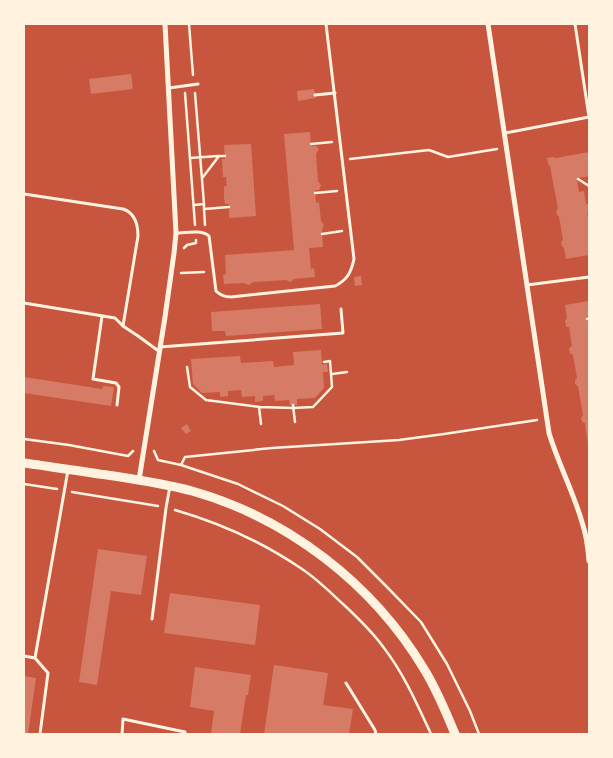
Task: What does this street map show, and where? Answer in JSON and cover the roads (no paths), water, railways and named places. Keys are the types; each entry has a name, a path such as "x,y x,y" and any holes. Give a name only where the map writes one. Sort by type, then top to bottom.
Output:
{"street":[{"path":"139,480 176,233 165,24"},
{"path":"488,24 549,433 582,522 589,561"},
{"path":"24,463 139,480 202,495 237,507 260,518 308,546 330,562 366,595 402,637 425,670 436,690 455,734"}],"lane":[{"path":"176,233 206,233 210,236 216,291 220,295 231,298 335,286 348,276 354,259 326,24"},
{"path":"504,133 589,117 575,24"},
{"path":"168,88 196,84"},
{"path":"315,95 335,93"},
{"path":"24,194 123,209 128,211 136,221 138,236 123,326"},
{"path":"526,285 589,276"},
{"path":"24,303 115,318 123,326 160,349 342,333 341,310"},
{"path":"102,316 93,379 116,383 119,387 117,404"},
{"path":"35,658 68,470"},
{"path":"152,619 170,486"},
{"path":"24,656 35,658 48,673 40,734"},
{"path":"346,683 376,734"},
{"path":"122,734 123,719 185,732 184,734"}]}
